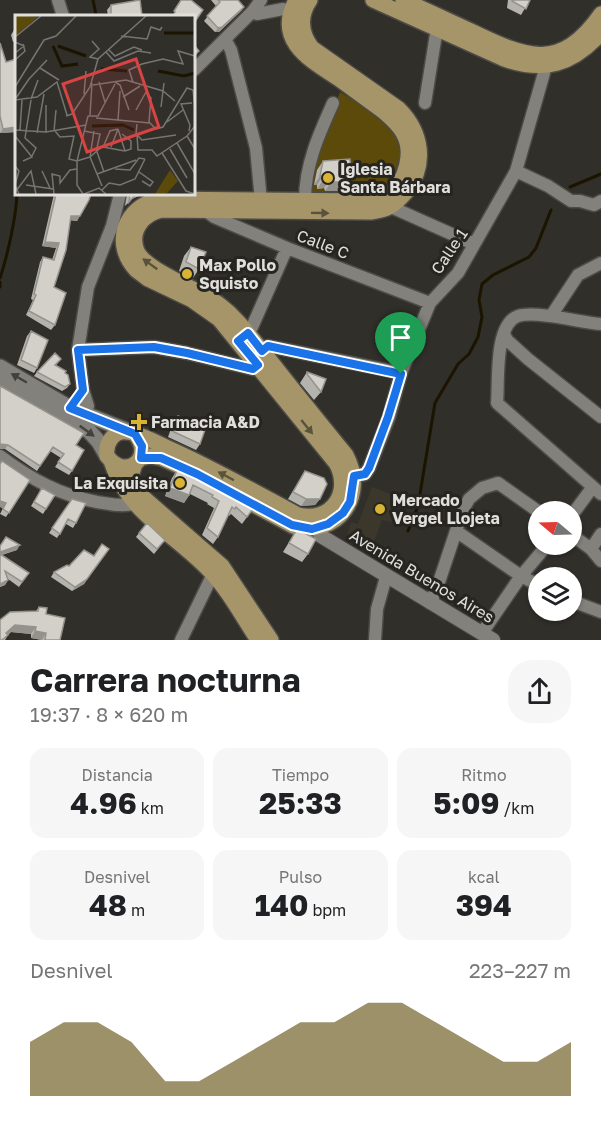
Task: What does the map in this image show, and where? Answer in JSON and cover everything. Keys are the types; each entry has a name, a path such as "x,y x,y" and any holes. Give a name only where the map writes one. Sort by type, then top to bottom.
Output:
{"main road":[{"path":"373,0 440,23"},
{"path":"403,0 504,59 518,64 544,60 562,62 585,50 601,33"},
{"path":"300,6 303,33 312,48 399,109 411,122 405,170 387,202 362,213 206,205 159,199 148,201 131,215 124,229 123,239 125,253 136,270 210,311 243,337 346,455 354,476 350,502 343,513 328,524 317,522"},
{"path":"544,60 573,44 585,34 601,14"},
{"path":"262,207 305,200 387,202"},
{"path":"109,459 120,467 127,468 138,461 161,458 197,474 292,525 303,528 317,522 336,503 342,493 341,471 260,358"},
{"name":"Avenida Buenos Aires","path":"0,367 67,412 94,436 109,459"},
{"name":"Avenida Buenos Aires","path":"0,381 67,412 131,433 201,463 298,515 317,522"},
{"path":"258,640 218,570 134,504 124,491 109,459 110,440 118,433 131,433 142,446 132,476 137,492 218,570 271,640"}],"street":[{"path":"58,0 63,15"},
{"path":"257,5 257,14 300,6"},
{"path":"195,69 257,5"},
{"path":"424,103 440,23"},
{"path":"225,39 231,50 256,148 262,207"},
{"name":"Calle 1","path":"354,476 365,474 369,468 401,374 430,303 458,273 516,171 543,73 544,60"},
{"path":"305,200 306,179 311,157 333,103"},
{"path":"516,171 548,186 571,201 594,205 601,201"},
{"path":"88,406 83,390 78,350 88,287 124,229 120,195"},
{"path":"387,202 474,244"},
{"name":"Calle C","path":"206,205 214,217 430,303"},
{"path":"243,337 252,327 287,248"},
{"path":"551,316 578,275 601,263"},
{"path":"582,505 597,491 497,403 501,342 508,323 524,315 551,316 601,324"},
{"path":"504,334 507,340 528,359 601,417"},
{"path":"78,350 154,347 253,369 268,346 401,374"},
{"path":"67,412 83,390"},
{"path":"0,456 27,476 64,494 111,504 125,506 134,504"},
{"path":"430,603 469,499 482,488 498,483 528,504"},
{"name":"Avenida Buenos Aires","path":"317,522 321,536 488,637"},
{"path":"456,531 528,580"},
{"path":"582,543 598,555 601,534"},
{"path":"488,637 521,576 539,555"},
{"path":"181,640 218,570"},
{"path":"375,640 377,609 386,577"},
{"path":"582,605 601,612"}],"shaded area":[{"path":"340,92 384,122 394,133 399,145 400,159 393,174 379,192 315,195 310,192 314,162"},
{"name":"Mercado Vergel Llojeta","path":"372,487 401,498 393,522 382,520 373,544 347,534 351,522 358,524"}],"building":[{"path":"140,0 142,15 111,15 111,5"},
{"path":"181,0 191,0 203,10 195,22 195,15 174,15"},
{"path":"218,0 238,0 244,7 218,28 207,16 220,2"},
{"path":"512,0 530,0 526,9"},
{"path":"0,43 6,62 15,59 15,127 3,129 0,116"},
{"path":"350,159 351,180 331,182 331,179 323,180 323,176 320,176 323,161"},
{"path":"56,195 91,195 80,216 71,216 66,250 54,287 66,293 55,325 29,311 36,295 34,294 43,257 54,260 59,243 45,242"},
{"path":"191,247 206,252 199,269 186,262"},
{"path":"31,331 48,340 37,368 21,360"},
{"path":"55,353 61,359 55,365 66,371 68,375 70,384 65,387 37,372"},
{"path":"307,372 326,379 321,392 307,374"},
{"path":"0,386 84,433 76,445 84,450 72,471 58,462 64,454 53,447 40,466 8,445 0,444"},
{"path":"178,416 206,427 200,444 172,431"},
{"path":"2,461 30,480 9,513 3,509 6,503 0,501 0,464"},
{"path":"177,470 209,481 255,506 247,517 236,507 235,509 232,507 218,537 207,528 219,501 212,497 213,495 193,485 189,495 170,488"},
{"path":"305,471 324,478 327,484 320,499 306,499 293,492"},
{"path":"42,488 55,495 46,509 34,502"},
{"path":"72,499 86,503 76,523 68,519 60,534 52,528"},
{"path":"147,523 165,540 157,549 139,533"},
{"path":"297,529 316,539 308,554 289,543"},
{"path":"6,537 20,545 0,552 0,546"},
{"path":"102,544 109,549 87,579 75,587 54,572 69,566 84,550 94,556"},
{"path":"0,554 29,573 22,582 5,571 8,580 0,584"},
{"path":"39,607 47,608 46,614 65,618 60,640 45,640 46,633 35,631 36,627 15,625 6,633 8,635 0,640 0,620 10,612 38,611"}],"waterway":[{"path":"93,0 96,15"},
{"path":"570,187 601,174"},
{"path":"0,278 11,236 17,195"},
{"path":"408,531 418,506 435,403 458,364 469,354 478,337 482,317 479,300 482,284 493,275 529,257 536,248 551,210"},
{"path":"0,282 0,287"}],"place":[{"name":"Iglesia Santa Bárbara","path":"328,178"},
{"name":"Max Pollo Squisto","path":"187,274"},
{"name":"Farmacia A&D","path":"139,422"},
{"name":"La Exquisita","path":"180,483"},
{"name":"Mercado Vergel Llojeta","path":"380,509"}],"route":[{"path":"248,333 262,351 268,346 401,374 369,468 365,474 354,476 354,489 350,502 337,518 328,524 312,529 292,525 197,474 161,458 152,456 141,458 142,446 135,434 70,408 83,390 78,350 154,347 253,369 258,365 238,341 248,333"}]}
